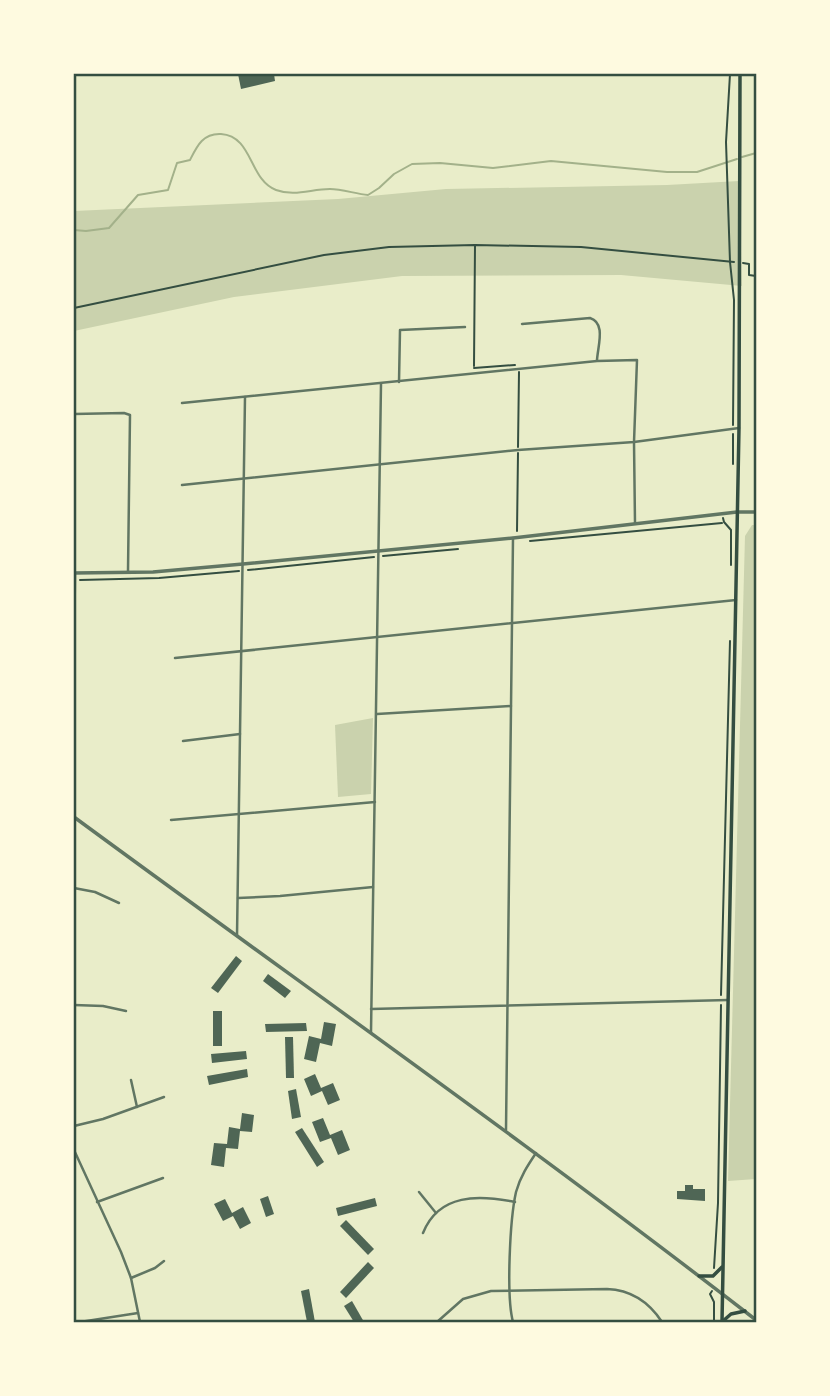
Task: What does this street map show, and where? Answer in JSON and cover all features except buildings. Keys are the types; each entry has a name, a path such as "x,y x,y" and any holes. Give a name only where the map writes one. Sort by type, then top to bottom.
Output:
{"main road":[{"path":"722,1322 740,428 740,74"},
{"path":"699,1276 713,1276 723,1266"},
{"path":"722,1322 731,1314 745,1311"}],"street":[{"path":"523,324 590,318 597,320 600,325 597,361"},
{"path":"399,382 400,330 466,327"},
{"path":"183,403 597,361 637,360 635,523"},
{"path":"371,1033 381,384"},
{"path":"237,937 245,397"},
{"path":"74,414 130,415 128,573"},
{"path":"182,485 518,450 634,442 740,428"},
{"path":"74,660 74,573 128,573 243,564 757,512"},
{"path":"506,1130 513,538"},
{"path":"175,657 737,600"},
{"path":"377,714 511,706"},
{"path":"183,741 240,734"},
{"path":"171,820 375,802"},
{"path":"74,817 506,1130 757,1320"},
{"path":"238,898 279,897 373,887"},
{"path":"74,888 95,892 119,904"},
{"path":"371,1009 728,1000"},
{"path":"74,1005 103,1006 126,1011"},
{"path":"131,1080 137,1107"},
{"path":"74,1126 103,1119 164,1097"},
{"path":"74,1150 131,1278 140,1322"},
{"path":"513,1322 509,1291 515,1202 523,1174 536,1153"},
{"path":"97,1202 163,1178"},
{"path":"419,1192 436,1213"},
{"path":"423,1233 436,1213 454,1202 474,1197 489,1197 515,1202"},
{"path":"131,1278 155,1268 164,1261"},
{"path":"437,1322 463,1300 491,1292 616,1289 632,1294 648,1304 662,1322"},
{"path":"80,1322 138,1313"}],"path":[{"path":"730,74 726,176 734,300 733,464"},
{"path":"475,245 474,368 519,364 516,531 519,542 723,522"},
{"path":"74,307 324,254 389,247 581,247 740,262"},
{"path":"749,264 749,275 757,276"},
{"path":"723,515 723,522 731,530 732,574"},
{"path":"383,556 464,548"},
{"path":"247,570 373,557"},
{"path":"79,580 159,578 237,571"},
{"path":"711,1271 716,1262 730,641"},
{"path":"710,1294 714,1302 714,1322"}],"green space":[{"path":"739,181 742,286 621,275 402,276 234,297 74,331 74,211 338,199 446,189"},
{"path":"752,525 756,525 756,1179 728,1181 745,536"},
{"path":"373,718 371,794 338,797 335,725"}],"waterway":[{"path":"74,230 109,228 138,195 168,190 177,163 190,160 201,141 215,134 231,137 239,142 267,185 290,193 330,189 368,195 394,174 412,164 440,163 493,168 551,161 667,172 697,172 737,159"},
{"path":"742,157 756,153"}]}
